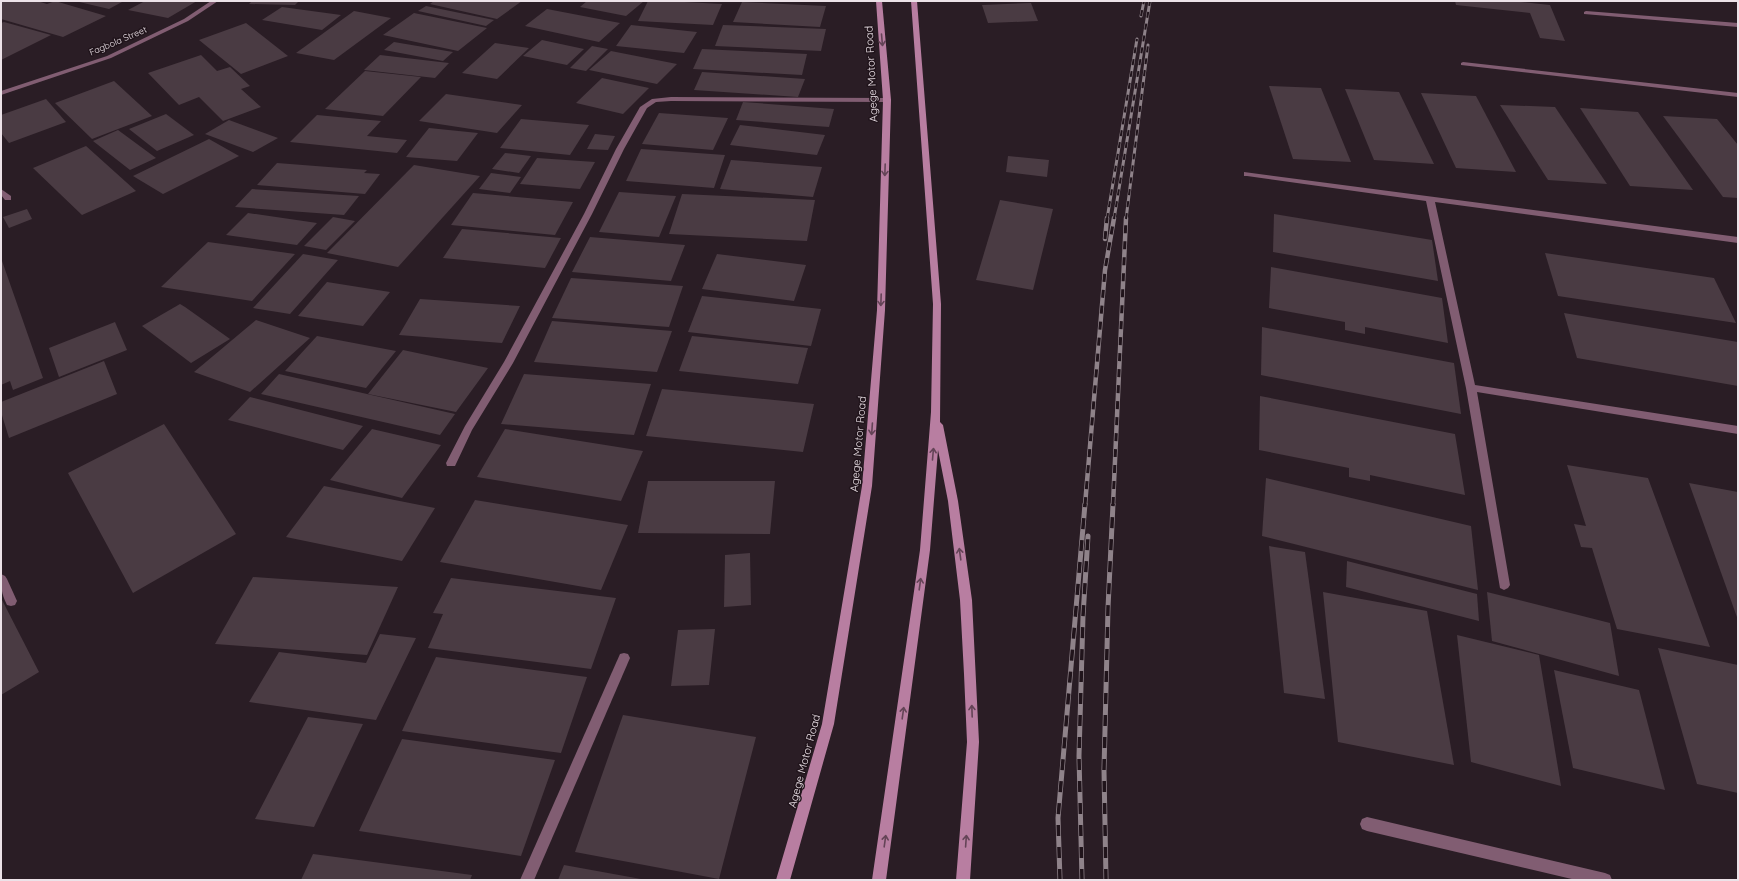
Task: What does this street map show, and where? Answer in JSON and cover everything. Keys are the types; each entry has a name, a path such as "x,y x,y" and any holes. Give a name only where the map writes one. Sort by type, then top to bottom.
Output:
{"main road":[{"name":"Agege Motor Road","path":"783,880 828,724 867,486 881,310 887,100 879,1"},
{"path":"879,880 925,550 936,412 937,304 914,1"},
{"path":"936,412 953,501 966,600 973,742 963,880"}],"street":[{"name":"Fagbola Street","path":"1,93 110,56 186,20 215,1"},
{"path":"1586,13 1738,25"},
{"path":"1463,64 1738,95"},
{"path":"451,463 468,429 512,356 588,214 620,149 644,107 654,100 671,99 887,100"},
{"path":"1247,174 1738,240"},
{"path":"1,191 8,198"},
{"path":"1430,199 1471,388 1504,585"},
{"path":"1471,388 1738,430"},
{"path":"1,579 12,600"},
{"path":"527,880 624,658"},
{"path":"1367,824 1605,880"}],"building":[{"path":"1,1 37,1 47,4 55,1 106,16 63,37 1,19"},
{"path":"75,1 118,1 122,2 109,9"},
{"path":"145,1 197,1 168,18 128,10"},
{"path":"252,1 299,1 295,5 249,4"},
{"path":"434,1 522,1 497,19 430,4"},
{"path":"587,1 644,1 626,16 580,7"},
{"path":"648,1 722,4 713,25 638,21"},
{"path":"1455,1 1511,1 1550,5 1565,41 1540,38 1530,13 1456,5"},
{"path":"742,2 826,6 820,27 733,22"},
{"path":"1031,3 1038,21 988,23 982,5"},
{"path":"426,6 494,20 486,26 418,11"},
{"path":"282,7 341,15 322,30 262,20"},
{"path":"547,9 620,23 599,42 525,26"},
{"path":"354,11 391,18 334,60 296,53"},
{"path":"414,13 487,28 458,51 383,35"},
{"path":"4,22 51,35 1,60 1,23"},
{"path":"246,23 288,56 241,74 199,40"},
{"path":"631,25 697,32 684,53 616,46"},
{"path":"723,25 826,29 821,51 715,46"},
{"path":"542,40 584,49 567,65 523,56"},
{"path":"394,42 453,52 443,61 384,50"},
{"path":"495,43 529,48 497,79 462,73"},
{"path":"592,46 608,49 586,71 570,68"},
{"path":"702,49 807,54 802,75 693,69"},
{"path":"611,51 677,64 657,84 589,70"},
{"path":"201,55 217,71 230,67 250,86 241,89 261,107 223,121 199,97 179,105 148,73"},
{"path":"380,55 449,63 435,78 364,70"},
{"path":"365,71 421,77 383,116 325,109"},
{"path":"702,72 805,79 798,97 694,90"},
{"path":"602,78 649,88 623,114 576,103"},
{"path":"114,81 152,116 92,139 55,103"},
{"path":"1269,86 1321,88 1351,162 1293,159"},
{"path":"1345,89 1399,92 1434,164 1374,160"},
{"path":"1421,93 1476,96 1516,172 1456,168"},
{"path":"446,94 522,105 497,133 419,121"},
{"path":"46,99 66,122 9,143 1,133 1,115"},
{"path":"743,102 834,109 829,127 736,120"},
{"path":"1500,105 1555,107 1607,184 1548,180"},
{"path":"1580,108 1638,112 1693,190 1630,186"},
{"path":"659,113 728,118 713,150 642,144"},
{"path":"166,114 194,135 157,151 129,129"},
{"path":"317,115 381,121 367,136 407,140 397,153 290,142"},
{"path":"1663,116 1717,119 1738,145 1738,198 1723,197"},
{"path":"521,119 589,125 570,155 500,148"},
{"path":"229,120 278,138 253,152 205,134"},
{"path":"740,125 825,135 817,155 730,145"},
{"path":"429,128 478,133 457,161 406,157"},
{"path":"118,130 156,158 130,170 93,141"},
{"path":"595,134 615,136 608,150 587,149"},
{"path":"209,139 239,156 163,194 133,176"},
{"path":"86,146 136,191 82,215 33,168"},
{"path":"641,149 725,155 714,188 626,181"},
{"path":"505,153 531,156 519,173 492,169"},
{"path":"1008,156 1049,160 1047,177 1006,172"},
{"path":"537,158 595,162 580,189 520,184"},
{"path":"731,160 822,167 813,197 720,189"},
{"path":"277,163 367,170 364,173 380,174 365,194 257,185"},
{"path":"414,165 480,176 398,267 327,253"},
{"path":"491,173 521,177 510,193 479,189"},
{"path":"252,189 359,196 344,215 235,207"},
{"path":"619,192 676,196 659,237 599,232"},
{"path":"473,193 573,202 555,235 451,225"},
{"path":"682,194 815,200 807,241 669,234"},
{"path":"1000,200 1053,209 1033,290 976,280"},
{"path":"27,209 32,219 9,228 3,217"},
{"path":"248,213 317,223 297,245 226,235"},
{"path":"1274,214 1432,240 1438,281 1273,252"},
{"path":"333,217 355,221 326,250 304,246"},
{"path":"462,229 561,238 545,268 443,258"},
{"path":"590,237 685,245 671,281 572,272"},
{"path":"208,242 295,254 252,301 161,287"},
{"path":"1545,253 1714,278 1736,323 1558,296"},
{"path":"303,254 338,260 290,314 253,308"},
{"path":"717,254 806,265 794,301 702,289"},
{"path":"1,258 43,378 13,390 10,381 1,385"},
{"path":"1271,267 1442,298 1448,343 1365,327 1365,334 1345,330 1345,322 1269,308"},
{"path":"571,278 683,286 669,327 552,318"},
{"path":"327,282 390,292 363,326 298,316"},
{"path":"702,296 821,309 811,346 688,332"},
{"path":"420,299 520,306 502,343 399,335"},
{"path":"180,304 230,339 191,363 142,326"},
{"path":"1564,313 1738,342 1738,386 1577,358"},
{"path":"256,320 310,338 250,392 194,372"},
{"path":"552,321 672,331 657,372 534,362"},
{"path":"115,322 127,350 59,377 49,348"},
{"path":"1262,327 1454,363 1461,414 1261,375"},
{"path":"317,336 396,351 366,388 285,371"},
{"path":"692,336 808,348 798,384 679,371"},
{"path":"403,350 488,368 456,412 368,394"},
{"path":"104,361 117,394 9,438 1,412 1,402"},
{"path":"279,374 455,414 440,435 261,394"},
{"path":"524,374 651,384 634,435 501,424"},
{"path":"662,389 814,404 803,452 646,436"},
{"path":"1260,396 1455,434 1465,495 1370,475 1370,481 1349,477 1349,468 1259,450"},
{"path":"250,397 363,426 343,450 228,420"},
{"path":"164,424 236,534 133,593 68,473"},
{"path":"372,429 441,445 402,498 330,480"},
{"path":"505,429 643,451 621,501 477,477"},
{"path":"1567,465 1648,478 1710,647 1617,629 1592,548 1581,547 1574,524 1586,526"},
{"path":"1266,478 1471,526 1478,590 1262,536"},
{"path":"648,481 775,481 770,534 638,533"},
{"path":"1689,483 1738,492 1738,620"},
{"path":"324,486 435,508 402,561 286,537"},
{"path":"475,500 628,525 601,590 440,562"},
{"path":"1269,546 1305,552 1325,699 1284,693"},
{"path":"750,553 751,605 724,607 725,555"},
{"path":"1347,561 1477,594 1479,621 1346,587"},
{"path":"253,577 398,587 367,655 215,644"},
{"path":"451,578 616,598 591,669 428,648 443,614 433,613"},
{"path":"1323,592 1427,611 1454,765 1338,742"},
{"path":"1487,592 1610,623 1619,676 1492,641"},
{"path":"1,598 39,672 1,695"},
{"path":"715,629 709,685 671,686 678,630"},
{"path":"380,634 416,638 376,720 249,702 279,652 366,663"},
{"path":"1457,635 1539,655 1561,786 1471,762"},
{"path":"1658,648 1738,665 1738,793 1697,784"},
{"path":"436,657 587,677 561,753 402,731"},
{"path":"1554,670 1639,690 1665,790 1573,768"},
{"path":"623,715 756,737 719,879 575,852"},
{"path":"308,717 363,724 314,827 255,819"},
{"path":"402,739 555,760 521,856 359,831"},
{"path":"313,854 472,875 470,880 301,880"},
{"path":"564,865 641,879 641,880 558,880"}],"railway":[{"path":"1141,16 1144,1"},
{"path":"1114,219 1150,1"},
{"path":"1107,219 1137,39"},
{"path":"1126,219 1148,45"},
{"path":"1105,239 1107,218"},
{"path":"1085,505 1105,270 1114,218"},
{"path":"1113,505 1126,218"},
{"path":"1060,880 1058,818 1085,504"},
{"path":"1106,880 1104,770 1108,608 1113,504"},
{"path":"1082,880 1079,756 1083,616 1088,536"}]}
